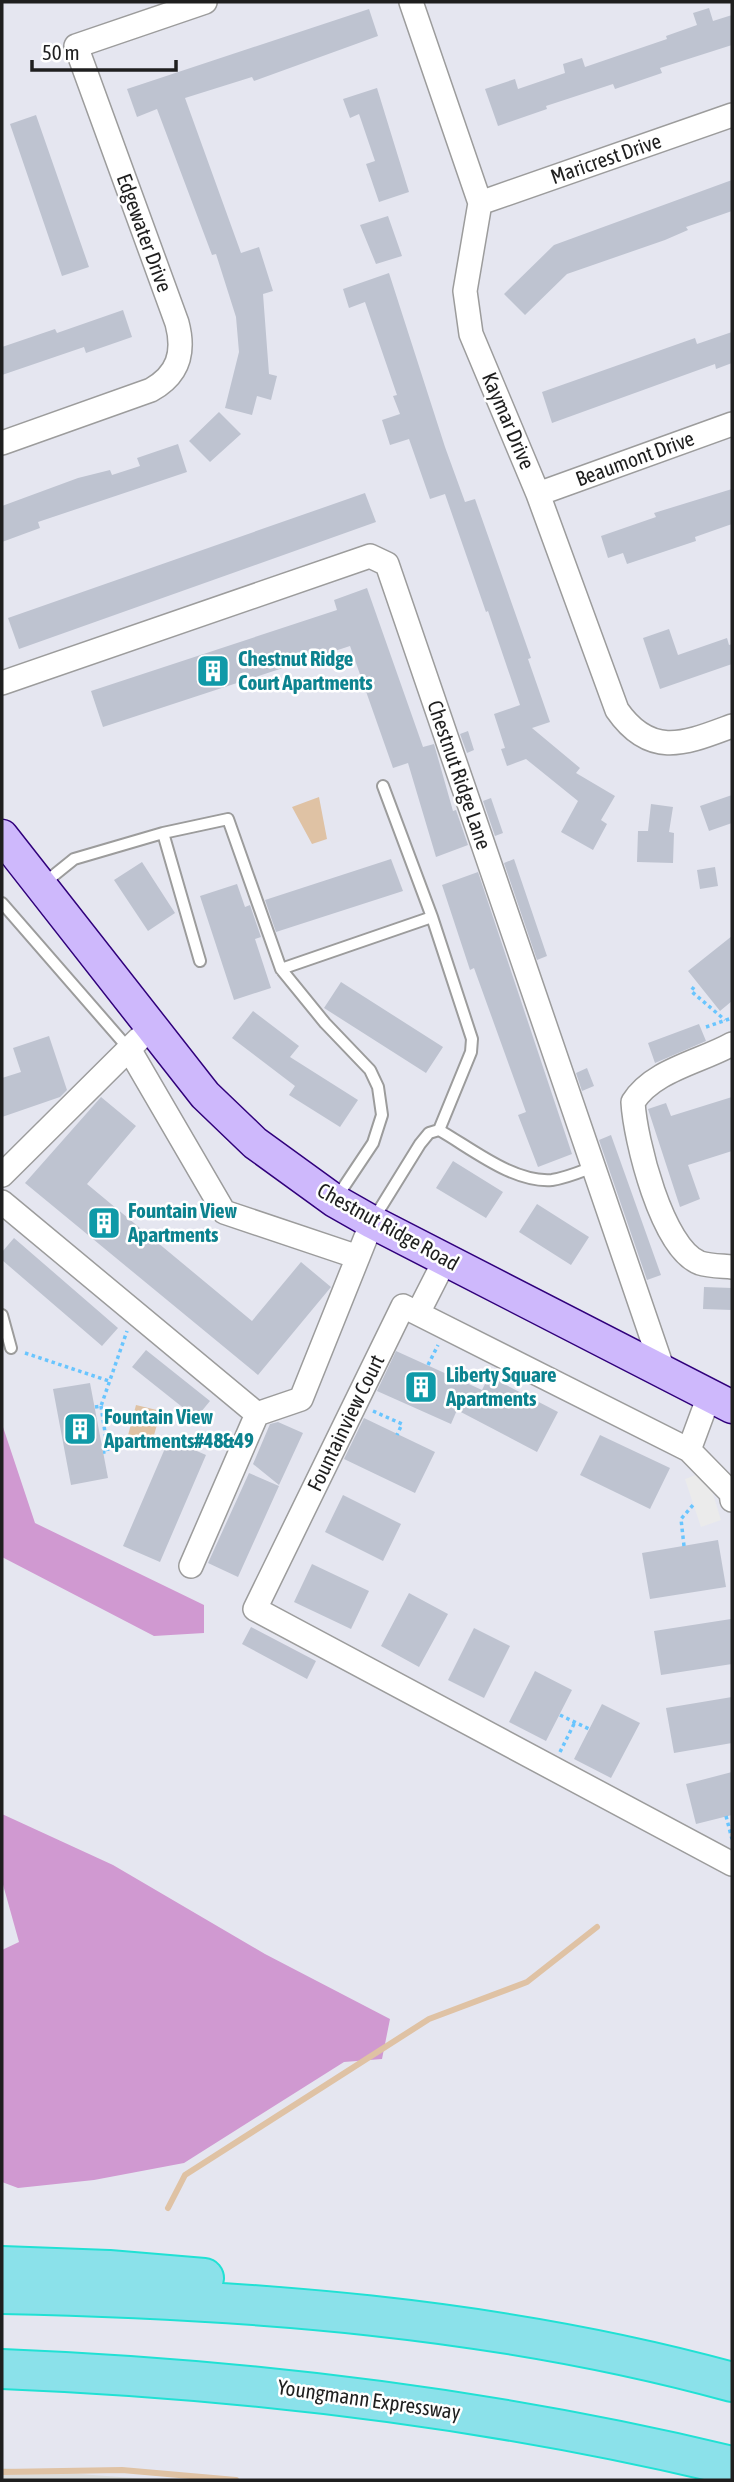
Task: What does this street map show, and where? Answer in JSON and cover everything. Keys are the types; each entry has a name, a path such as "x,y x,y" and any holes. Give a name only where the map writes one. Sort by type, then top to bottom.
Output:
{"highway":[{"path":"2,2266 109,2270 334,2289 448,2308 511,2333"},
{"path":"2,2294 189,2302 344,2314 511,2333 732,2382"},
{"name":"Youngmann Expressway","path":"2,2370 138,2376 327,2393 505,2419 732,2466"}],"street":[{"name":"Edgewater Drive","path":"2,443 151,390 164,382 174,370 183,342 76,46 205,2"},
{"name":"Kaymar Drive","path":"411,2 480,202 465,291 471,334 538,494 617,710 626,723 652,741 670,744 685,743 732,726"},
{"name":"Maricrest Drive","path":"480,202 732,115"},
{"name":"Beaumont Drive","path":"538,494 732,424"},
{"name":"Chestnut Ridge Lane","path":"2,683 370,556 387,564 664,1373"},
{"name":"Chestnut Ridge Road","path":"2,835 41,886 140,1038 205,1095 254,1143 335,1201 372,1222 721,1401"},
{"path":"2,1175 140,1038 224,1212 358,1257"},
{"path":"732,1044 659,1077 641,1088 633,1102 639,1145 660,1208 678,1245 700,1263 732,1267"},
{"path":"2,1202 257,1414"},
{"path":"191,1566 257,1414 301,1399 372,1222"},
{"path":"445,1260 418,1313 689,1450 731,1493 732,1500"},
{"name":"Fountainview Court","path":"418,1313 403,1306 255,1609 553,1768"},
{"path":"689,1450 721,1401"},
{"path":"553,1768 732,1864"}],"lane":[{"path":"383,786 432,917 472,1039 471,1052 439,1130"},
{"path":"41,886 74,859 163,833 228,819 281,969 325,1023 370,1070 382,1101 382,1115 373,1143 335,1201"},
{"path":"163,833 200,961"},
{"path":"2,903 140,1038"},
{"path":"281,969 432,917"},
{"path":"372,1222 420,1144 429,1133 439,1130 514,1172 534,1180 552,1180 593,1167"},
{"path":"2,1315 11,1348"}],"path":[{"path":"694,987 691,991 726,1020"},
{"path":"706,1027 732,1018"},
{"path":"103,1452 108,1452 101,1406 125,1334"},
{"path":"25,1353 109,1381"},
{"path":"355,1403 402,1424 397,1434"},
{"path":"95,1406 101,1406"},
{"path":"684,1546 681,1519 693,1505"},
{"path":"559,1715 589,1729"},
{"path":"553,1768 575,1722"},
{"path":"726,1816 732,1839"}],"shaded area":[{"path":"319,797 327,839 312,844 292,807"},
{"path":"136,1405 161,1411 150,1449 126,1443"},
{"path":"2,1424 35,1523 204,1605 204,1633 154,1636 2,1557"},
{"path":"706,1471 721,1520 701,1527 685,1479"},
{"path":"2,1814 113,1865 265,1954 390,2019 382,2059 344,2062 184,2163 94,2180 18,2188 2,2182 2,1950 19,1942 2,1881"},
{"path":"2,2468 159,2480 2,2480"}],"building":[{"path":"709,8 713,21 732,15 732,45 660,68 662,73 615,89 613,84 546,106 547,109 498,126 485,89 515,79 518,89 565,73 563,64 582,58 585,67 667,39 666,36 697,25 693,13"},
{"path":"369,9 378,36 254,81 252,77 185,98 241,253 259,247 273,291 263,294 269,374 277,376 271,400 257,396 252,415 225,408 239,352 236,317 216,254 212,255 157,109 137,117 127,89"},
{"path":"377,88 409,192 379,202 366,164 375,161 359,114 350,118 343,99"},
{"path":"36,115 89,267 62,276 10,124"},
{"path":"732,180 732,211 686,227 688,230 665,240 567,274 525,315 504,294 554,245"},
{"path":"388,216 402,256 376,264 360,225"},
{"path":"389,273 465,502 475,499 531,658 528,659 550,722 532,728 580,768 576,773 615,796 601,820 607,824 593,850 561,832 578,801 526,759 507,766 501,749 505,748 494,714 520,705 488,611 486,612 445,494 430,499 409,439 390,445 382,420 400,414 393,396 397,395 365,302 349,308 343,289"},
{"path":"123,310 132,337 86,353 84,347 2,375 2,347 55,329 57,333"},
{"path":"732,332 732,363 716,369 715,364 552,423 542,392 695,338 697,344"},
{"path":"219,412 241,434 210,462 189,441"},
{"path":"178,444 187,472 38,522 40,528 2,542 2,506 78,478 110,470 112,475 140,466 137,458"},
{"path":"732,489 732,524 695,537 696,541 627,564 623,553 608,558 601,536 656,517 654,513"},
{"path":"365,493 376,522 19,649 8,618"},
{"path":"367,588 423,747 434,744 453,811 456,810 468,845 436,857 408,763 393,768 350,646 103,727 91,691 337,610 334,600"},
{"path":"669,629 678,655 727,638 729,645 732,644 732,664 660,689 643,638"},
{"path":"468,731 474,750 467,753 460,734"},
{"path":"732,795 732,823 709,831 700,806"},
{"path":"491,798 503,833 495,836 483,801"},
{"path":"651,804 673,807 669,832 674,833 673,863 637,862 638,831 648,831"},
{"path":"391,859 403,891 276,932 265,900"},
{"path":"514,859 547,956 537,960 504,863"},
{"path":"142,862 175,913 148,931 114,880"},
{"path":"715,867 718,886 700,889 697,870"},
{"path":"478,872 572,1154 538,1167 518,1115 526,1112 474,968 470,970 442,885"},
{"path":"237,884 245,907 250,905 261,937 255,939 271,988 234,1000 200,896"},
{"path":"732,936 732,1001 720,1011 688,971"},
{"path":"341,982 443,1047 426,1073 324,1008"},
{"path":"253,1011 299,1046 290,1057 358,1100 340,1127 289,1095 295,1086 232,1038"},
{"path":"699,1024 706,1041 655,1063 648,1043"},
{"path":"49,1036 67,1090 60,1097 2,1117 2,1078 21,1072 13,1048"},
{"path":"587,1068 594,1086 582,1091 576,1073"},
{"name":"Fountain View Apartments","path":"101,1097 136,1126 87,1184 252,1321 301,1262 331,1287 258,1375 25,1183"},
{"path":"732,1097 732,1151 688,1165 700,1199 680,1207 648,1109 666,1103 671,1116"},
{"path":"611,1135 661,1275 647,1280 599,1140"},
{"path":"453,1161 503,1192 486,1218 436,1188"},
{"path":"537,1204 589,1237 571,1265 519,1232"},
{"path":"14,1238 118,1328 102,1346 2,1260 2,1252"},
{"path":"704,1287 732,1288 732,1310 703,1309"},
{"path":"146,1350 210,1401 196,1418 132,1367"},
{"path":"396,1351 482,1390 489,1376 558,1412 537,1452 457,1410 451,1424 377,1391"},
{"name":"Fountain View Apartments#48&49","path":"90,1383 108,1478 71,1485 53,1389"},
{"name":"Liberty Square Apartments","path":"364,1418 435,1452 415,1493 344,1459"},
{"path":"278,1422 303,1433 279,1485 253,1464 270,1424"},
{"name":"Liberty Square Apartments","path":"600,1435 670,1468 650,1509 580,1475"},
{"path":"169,1439 206,1455 160,1562 123,1546"},
{"path":"249,1473 279,1486 238,1577 208,1563"},
{"path":"343,1495 401,1524 383,1561 325,1532"},
{"path":"718,1540 726,1587 650,1599 642,1553"},
{"path":"312,1564 369,1591 351,1629 294,1602"},
{"path":"409,1593 448,1614 419,1667 381,1646"},
{"path":"731,1619 732,1664 661,1675 654,1631"},
{"path":"251,1627 316,1661 307,1679 242,1644"},
{"path":"474,1628 510,1646 484,1698 448,1680"},
{"path":"535,1671 572,1690 546,1741 509,1722"},
{"path":"732,1697 732,1743 674,1753 666,1708"},
{"path":"602,1704 640,1723 611,1778 574,1759"},
{"path":"732,1772 732,1815 696,1824 686,1784"}],"waterway":[{"path":"168,2208 185,2175 429,2019 527,1982 597,1927"},
{"path":"2,2472 122,2470 236,2480"}],"place":[{"name":"Chestnut Ridge Court Apartments","path":"213,671"},
{"name":"Fountain View Apartments","path":"104,1223"},
{"name":"Liberty Square Apartments","path":"421,1387"},
{"name":"Fountain View Apartments#48&49","path":"80,1429"}]}
